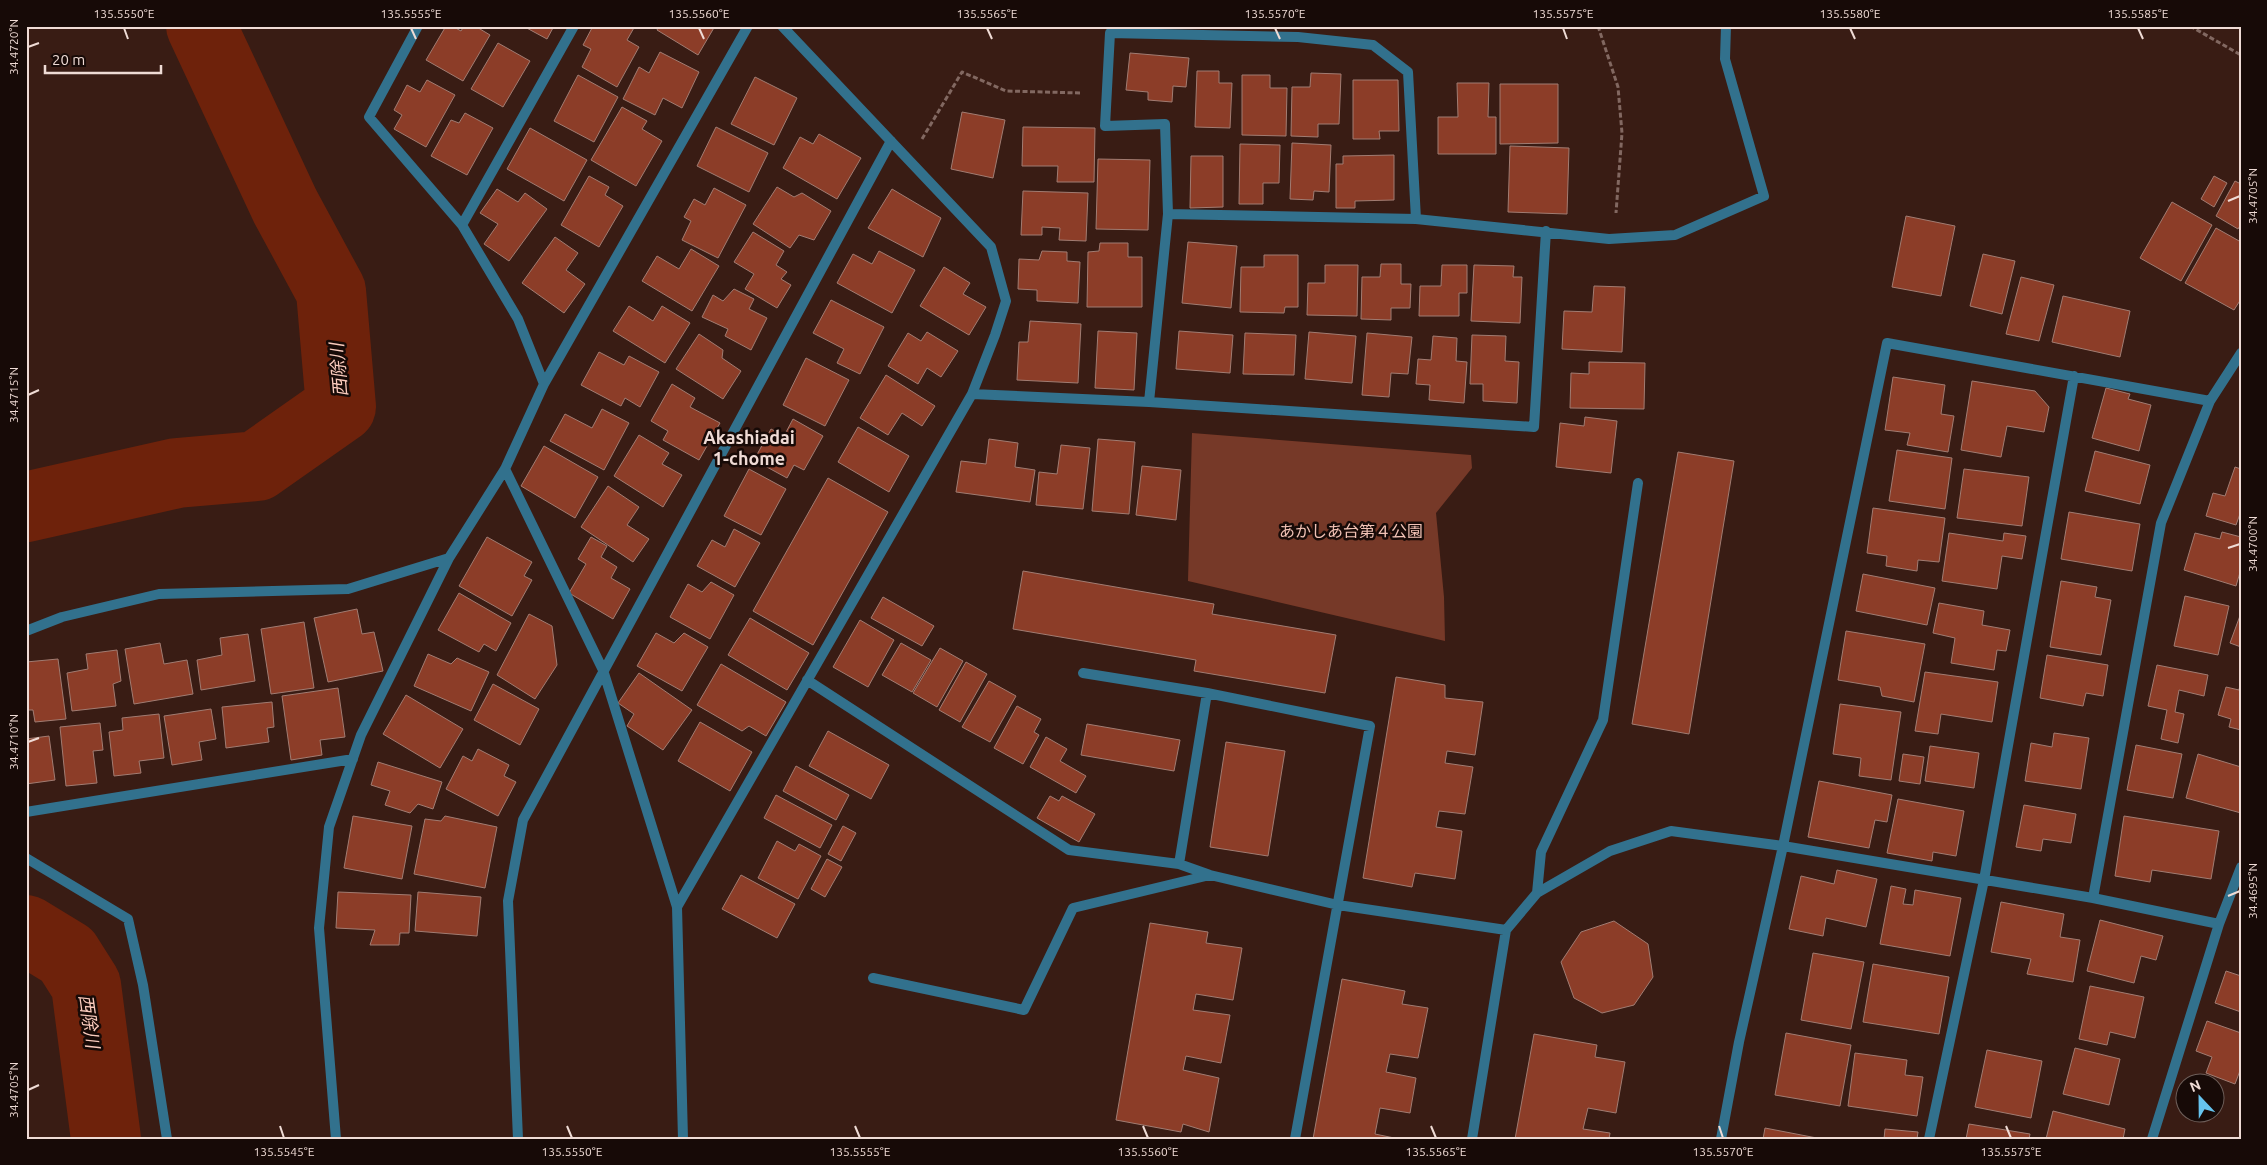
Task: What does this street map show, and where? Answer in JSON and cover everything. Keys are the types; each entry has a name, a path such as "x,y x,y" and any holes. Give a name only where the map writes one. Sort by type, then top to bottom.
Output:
{"street":[{"path":"418,26 369,116 462,225 518,319 544,384"},
{"path":"462,225 574,26"},
{"path":"336,1139 320,928 329,827 352,759 361,736 449,558 505,469 544,384 748,26"},
{"path":"677,907 972,394 996,335 1006,301 990,247 782,26"},
{"path":"1168,214 1416,219 1615,239 1675,235 1764,196 1725,59 1726,26"},
{"path":"1149,402 1168,214 1165,124 1105,126 1110,30 1298,31 1373,45 1408,72 1416,219"},
{"path":"518,1139 508,902 523,820 602,670 891,141"},
{"path":"972,394 1149,402 1534,427 1546,231"},
{"path":"1721,1139 1739,1042 1784,846 1887,343 2210,401"},
{"path":"2093,898 2161,523 2210,401 2241,353"},
{"path":"1929,1139 1984,880 2074,376"},
{"path":"505,469 602,670 677,907 683,1139"},
{"path":"1537,893 1541,852 1603,720 1638,483"},
{"path":"26,630 62,616 159,594 348,589 449,558"},
{"path":"1083,673 1207,693 1370,726 1295,1139"},
{"path":"807,680 1069,850 1179,864 1210,875 1338,905 1506,930"},
{"path":"1179,864 1207,693"},
{"path":"26,812 352,759"},
{"path":"1472,1139 1506,930 1537,893 1610,851 1671,831 1784,846 2093,898 2219,924"},
{"path":"26,858 128,919 143,985 167,1139"},
{"path":"2152,1139 2219,924 2241,867"},
{"path":"873,978 1024,1010 1073,908 1210,875"}],"path":[{"path":"1598,26 1618,87 1622,133 1615,239"},
{"path":"2190,26 2241,55"},
{"path":"910,161 962,72 1006,91 1106,94"}],"green space":[{"name":"あかしあ台第４公園","path":"1192,433 1471,455 1472,468 1436,513 1444,597 1445,641 1188,581"}],"building":[{"path":"446,26 452,26 461,31 464,26 475,26 490,35 463,81 426,60"},
{"path":"523,26 554,26 547,39"},
{"path":"593,26 635,26 627,40 639,47 617,87 582,67 591,49 583,45"},
{"path":"659,26 715,26 698,55 657,30"},
{"path":"498,43 530,61 503,107 471,89"},
{"path":"660,52 699,72 682,108 663,98 655,115 623,99 639,67 649,73"},
{"path":"1130,53 1189,58 1186,87 1173,86 1172,102 1148,100 1148,92 1126,90"},
{"path":"1197,71 1219,71 1219,83 1232,83 1230,128 1195,127"},
{"path":"1311,73 1341,74 1339,124 1318,124 1318,137 1291,136 1292,87 1310,87"},
{"path":"578,75 618,97 594,142 554,121"},
{"path":"1242,75 1270,75 1270,88 1287,88 1286,136 1242,135"},
{"path":"755,77 797,98 774,145 731,124"},
{"path":"427,80 455,95 426,147 394,129 402,115 394,110 407,85 420,92"},
{"path":"1353,80 1398,80 1399,131 1379,131 1380,139 1353,139"},
{"path":"1457,83 1489,83 1488,117 1496,117 1496,154 1438,154 1438,117 1458,117"},
{"path":"1500,84 1558,84 1558,143 1500,144"},
{"path":"622,107 647,121 642,129 662,141 636,186 591,160"},
{"path":"962,112 1005,120 993,178 951,169"},
{"path":"465,113 493,128 467,175 431,156 451,120 459,123"},
{"path":"716,127 768,153 749,192 697,166"},
{"path":"1023,127 1095,128 1094,182 1057,182 1058,166 1022,166"},
{"path":"530,128 587,160 564,201 507,169"},
{"path":"819,134 861,158 837,199 783,168 800,137 813,144"},
{"path":"1292,143 1331,145 1329,192 1314,191 1313,200 1290,199"},
{"path":"1240,144 1280,145 1279,183 1263,183 1263,204 1239,204"},
{"path":"1510,146 1569,148 1567,214 1508,212"},
{"path":"1394,155 1394,200 1355,201 1355,208 1336,208 1336,164 1343,164 1343,156"},
{"path":"1191,156 1223,156 1223,207 1190,208"},
{"path":"1098,159 1150,160 1148,230 1096,229"},
{"path":"589,176 609,187 605,195 623,206 599,247 561,225"},
{"path":"2214,176 2227,183 2214,207 2201,199"},
{"path":"2235,181 2241,184 2241,224 2238,229 2216,216"},
{"path":"777,187 794,197 802,193 831,211 814,240 799,235 790,248 753,224"},
{"path":"714,188 746,205 718,258 682,240 691,221 684,217 694,199 705,205"},
{"path":"497,189 518,202 525,193 547,209 509,261 484,244 498,224 480,213"},
{"path":"892,189 941,218 923,257 868,228"},
{"path":"1023,191 1088,193 1086,241 1059,240 1060,228 1042,227 1042,235 1021,235"},
{"path":"2172,202 2212,225 2181,281 2140,258"},
{"path":"1906,216 1955,226 1941,296 1892,287"},
{"path":"2216,228 2241,242 2241,299 2234,310 2185,283"},
{"path":"753,232 784,251 776,265 787,272 781,279 791,285 777,308 745,289 754,274 734,262"},
{"path":"555,237 578,253 566,270 585,284 564,313 522,283"},
{"path":"1188,242 1237,246 1231,308 1182,303"},
{"path":"1100,243 1128,243 1128,257 1142,257 1142,307 1087,307 1088,252 1099,251"},
{"path":"691,249 719,266 692,311 642,281 657,256 679,269"},
{"path":"879,251 915,270 892,313 837,283 853,254 872,264"},
{"path":"1042,251 1067,252 1067,261 1080,262 1078,303 1037,301 1037,290 1018,289 1019,259 1039,260"},
{"path":"1983,254 2015,261 2002,314 1970,306"},
{"path":"1264,255 1298,255 1298,307 1285,307 1284,313 1240,312 1241,267 1264,267"},
{"path":"1381,264 1401,264 1401,284 1411,284 1410,308 1391,308 1391,320 1361,319 1362,277 1380,277"},
{"path":"1325,265 1358,265 1357,316 1307,315 1308,283 1325,283"},
{"path":"1442,265 1467,265 1467,293 1459,293 1459,316 1419,316 1420,286 1441,286"},
{"path":"1474,265 1514,266 1513,277 1522,277 1520,323 1471,321"},
{"path":"944,267 970,283 963,294 986,307 969,335 920,306"},
{"path":"2021,277 2054,285 2039,341 2006,334"},
{"path":"1594,286 1625,287 1622,352 1562,349 1564,311 1592,312"},
{"path":"734,289 754,299 749,309 767,318 751,350 725,336 728,329 702,317 713,295 723,301"},
{"path":"2063,296 2130,311 2120,357 2052,342"},
{"path":"831,300 884,327 860,374 837,363 844,349 813,333"},
{"path":"629,306 653,321 662,306 690,323 665,363 613,331"},
{"path":"1030,321 1081,324 1078,383 1017,380 1019,342 1028,342"},
{"path":"1098,331 1137,333 1134,390 1095,388"},
{"path":"1179,331 1233,335 1230,373 1176,369"},
{"path":"927,332 958,351 941,377 927,368 918,384 888,366 908,333 921,341"},
{"path":"1309,332 1356,336 1352,383 1305,379"},
{"path":"1245,333 1296,335 1294,375 1243,374"},
{"path":"1367,333 1412,337 1408,374 1391,373 1389,397 1362,395"},
{"path":"699,334 723,350 722,358 741,371 723,399 676,369"},
{"path":"1472,335 1506,336 1505,361 1519,362 1517,403 1483,401 1483,384 1470,384"},
{"path":"1433,336 1457,338 1456,361 1467,362 1464,403 1429,400 1430,385 1416,384 1418,359 1431,360"},
{"path":"599,352 624,365 629,356 659,372 640,407 625,398 621,406 581,385"},
{"path":"806,358 849,380 825,426 783,405"},
{"path":"1589,362 1645,363 1644,409 1570,408 1571,373 1589,374"},
{"path":"886,375 935,406 922,426 902,413 888,435 860,418"},
{"path":"1893,377 1945,385 1941,414 1954,416 1948,452 1907,445 1910,433 1885,430"},
{"path":"1972,381 2035,391 2049,407 2044,432 2007,426 2001,457 1961,450"},
{"path":"672,384 695,398 690,407 720,423 699,460 663,440 668,431 651,421"},
{"path":"2106,388 2130,394 2128,399 2151,405 2139,451 2092,438"},
{"path":"602,409 629,423 604,470 550,441 565,414 592,428"},
{"path":"1585,417 1617,421 1611,473 1556,467 1560,423 1584,426"},
{"path":"793,419 823,436 804,470 794,465 787,478 754,460 771,429 784,436"},
{"path":"858,427 909,456 889,492 838,462"},
{"path":"639,435 669,453 662,464 682,475 663,507 614,476"},
{"path":"989,439 1018,443 1015,467 1035,470 1030,502 956,492 961,461 986,464"},
{"path":"1098,439 1135,442 1129,514 1092,511"},
{"path":"1061,445 1090,448 1083,509 1036,505 1039,472 1057,474"},
{"path":"544,446 598,477 575,518 521,486"},
{"path":"1897,450 1952,458 1945,509 1889,501"},
{"path":"2095,451 2150,465 2140,504 2085,491"},
{"path":"1678,452 1734,461 1689,734 1632,724"},
{"path":"1142,466 1181,470 1176,520 1136,515"},
{"path":"2235,467 2241,469 2241,511 2236,525 2206,516 2213,493 2225,496"},
{"path":"749,469 786,489 761,535 724,516"},
{"path":"1964,469 2029,477 2022,526 1957,518"},
{"path":"828,478 888,512 813,645 753,611"},
{"path":"608,486 639,507 627,525 649,539 633,562 581,527"},
{"path":"1873,508 1945,518 1939,562 1918,560 1917,571 1886,566 1887,556 1867,553"},
{"path":"2069,512 2140,524 2132,571 2061,559"},
{"path":"734,529 760,543 735,587 697,566 712,540 725,547"},
{"path":"2222,532 2241,537 2241,569 2236,586 2184,570 2195,533 2220,539"},
{"path":"1949,533 2003,541 2004,533 2026,536 2022,559 2002,556 1997,589 1942,581"},
{"path":"487,537 532,562 524,576 532,580 512,616 459,586"},
{"path":"591,537 607,546 601,557 617,567 611,578 630,589 613,619 569,593 586,564 578,559"},
{"path":"1023,571 1214,604 1212,614 1336,635 1325,693 1194,671 1196,660 1013,629"},
{"path":"1863,574 1935,588 1927,625 1856,611"},
{"path":"2061,581 2097,587 2095,597 2111,600 2101,655 2050,647"},
{"path":"711,582 734,595 710,639 670,617 688,584 702,592"},
{"path":"459,593 511,623 496,651 484,644 479,652 438,630"},
{"path":"2185,596 2229,606 2218,655 2174,646"},
{"path":"883,597 934,626 922,646 871,618"},
{"path":"1939,603 1984,611 1982,625 2010,630 2006,651 1997,650 1994,670 1951,663 1955,638 1933,633"},
{"path":"357,609 362,634 374,632 383,671 328,682 314,618"},
{"path":"2241,613 2241,647 2230,643"},
{"path":"529,614 552,626 557,665 535,699 497,675"},
{"path":"750,618 809,653 787,690 728,655"},
{"path":"860,620 894,640 868,687 833,667"},
{"path":"304,622 314,688 271,694 261,629"},
{"path":"1846,631 1925,644 1914,702 1882,696 1880,687 1838,680"},
{"path":"656,633 674,643 684,633 708,647 682,691 637,666"},
{"path":"248,634 255,681 201,690 197,660 222,655 220,638"},
{"path":"160,643 164,664 187,660 193,694 134,704 125,649"},
{"path":"901,643 931,660 912,692 882,675"},
{"path":"940,648 963,661 937,707 913,693"},
{"path":"117,650 121,681 113,684 116,706 72,711 67,673 88,669 86,654"},
{"path":"428,654 451,664 457,658 489,672 471,711 414,686"},
{"path":"2047,655 2108,665 2103,696 2086,693 2083,706 2040,698"},
{"path":"58,659 66,719 35,722 33,710 26,710 26,662"},
{"path":"966,662 987,674 960,722 939,710"},
{"path":"721,664 786,702 766,736 749,726 742,731 697,705"},
{"path":"2157,665 2208,675 2204,696 2179,690 2175,712 2184,714 2178,743 2161,739 2167,710 2148,706"},
{"path":"1925,672 1998,682 1992,722 1941,714 1938,734 1915,731"},
{"path":"639,673 692,710 663,750 627,726 634,714 618,703"},
{"path":"1396,677 1445,685 1445,698 1483,702 1475,755 1447,751 1445,763 1473,767 1465,814 1439,811 1436,827 1462,831 1455,879 1415,873 1412,887 1363,878"},
{"path":"989,681 1016,696 990,742 962,727"},
{"path":"493,684 539,709 520,745 474,720"},
{"path":"2240,685 2241,730 2229,727 2231,719 2218,715 2226,687 2239,690"},
{"path":"338,688 345,737 320,740 322,755 291,760 282,696"},
{"path":"406,695 463,729 440,768 383,734"},
{"path":"272,702 274,727 267,728 269,742 226,748 222,707"},
{"path":"1840,704 1901,712 1891,780 1859,776 1861,758 1833,754"},
{"path":"1017,706 1041,719 1034,732 1039,735 1023,764 994,748"},
{"path":"211,709 216,739 199,742 202,760 172,765 164,716"},
{"path":"159,714 164,758 139,761 141,773 114,776 109,732 123,730 122,718"},
{"path":"700,722 752,752 730,791 678,761"},
{"path":"100,723 103,750 93,751 97,783 66,786 60,727"},
{"path":"1087,724 1180,740 1174,771 1081,755"},
{"path":"828,731 889,765 871,799 809,766"},
{"path":"2054,733 2089,738 2081,789 2025,781 2031,743 2052,747"},
{"path":"49,736 55,780 26,784 26,739"},
{"path":"1046,737 1067,749 1060,761 1086,776 1076,793 1030,767"},
{"path":"1226,742 1285,751 1268,856 1210,847"},
{"path":"2136,745 2182,754 2173,798 2127,790"},
{"path":"1930,746 1979,753 1974,788 1925,781"},
{"path":"478,749 509,765 504,776 516,782 498,816 446,789 463,756 472,761"},
{"path":"1903,754 1924,757 1920,784 1899,781"},
{"path":"2198,754 2241,767 2241,813 2186,798"},
{"path":"378,762 442,782 433,809 418,804 410,813 385,805 390,791 371,785"},
{"path":"796,766 849,795 836,820 783,791"},
{"path":"1819,781 1892,795 1887,822 1875,820 1869,848 1808,837"},
{"path":"776,795 832,825 820,848 764,818"},
{"path":"1050,796 1059,801 1062,796 1095,814 1079,842 1037,818"},
{"path":"1898,799 1964,811 1956,856 1933,852 1932,861 1887,853"},
{"path":"2024,805 2076,814 2071,843 2043,839 2041,851 2016,847"},
{"path":"353,816 412,826 402,879 344,868"},
{"path":"445,816 497,827 485,888 414,874 425,819 441,821"},
{"path":"2124,816 2219,831 2211,879 2152,870 2150,882 2115,876"},
{"path":"843,826 856,833 841,861 828,854"},
{"path":"777,841 795,851 799,844 821,856 798,899 758,878"},
{"path":"827,859 842,867 825,897 811,889"},
{"path":"1837,870 1877,879 1866,927 1826,918 1823,936 1789,929 1801,876 1834,884"},
{"path":"741,875 795,904 777,938 722,909"},
{"path":"1891,886 1906,889 1903,904 1913,905 1915,890 1961,898 1950,956 1880,944"},
{"path":"338,892 411,895 409,933 400,933 399,945 370,945 375,930 336,928"},
{"path":"418,892 481,897 477,936 415,931"},
{"path":"2001,902 2064,914 2060,937 2080,940 2073,982 2027,974 2031,959 1991,952"},
{"path":"2100,920 2163,936 2156,960 2141,956 2134,983 2087,971"},
{"path":"1614,921 1648,944 1653,977 1634,1005 1602,1013 1574,998 1561,962 1581,932"},
{"path":"1150,923 1208,932 1206,943 1242,948 1233,1000 1196,994 1193,1010 1230,1015 1221,1063 1186,1056 1183,1070 1219,1078 1209,1132 1183,1124 1181,1132 1116,1120"},
{"path":"1813,953 1864,962 1851,1029 1801,1020"},
{"path":"1873,964 1949,977 1939,1034 1863,1022"},
{"path":"2226,971 2241,976 2241,1012 2215,1003"},
{"path":"1342,979 1405,991 1402,1004 1428,1008 1418,1058 1390,1054 1386,1072 1416,1078 1410,1113 1380,1108 1375,1134 1399,1139 1313,1139"},
{"path":"2090,986 2144,997 2135,1038 2110,1032 2107,1045 2079,1039"},
{"path":"2207,1021 2241,1033 2241,1068 2235,1084 2224,1080 2224,1072 2206,1072 2212,1057 2196,1051"},
{"path":"1786,1033 1851,1045 1840,1106 1775,1095"},
{"path":"1534,1034 1597,1045 1595,1057 1625,1062 1616,1113 1588,1108 1583,1129 1610,1133 1609,1139 1515,1139"},
{"path":"2075,1048 2120,1059 2109,1105 2063,1094"},
{"path":"1987,1050 2042,1061 2031,1118 1975,1107"},
{"path":"1855,1053 1907,1060 1905,1075 1923,1077 1917,1116 1848,1106"},
{"path":"2053,1111 2125,1129 2123,1139 2046,1139"},
{"path":"1969,1124 2030,1134 2029,1139 1966,1139"},
{"path":"1765,1128 1822,1139 1763,1139"},
{"path":"1885,1129 1918,1132 1917,1139 1884,1139"}],"waterway":[{"name":"西除川","path":"26,507 177,473 257,466 341,407 331,291 285,206 201,26"},
{"name":"西除川","path":"26,930 67,955 86,985 106,1139"}],"district":[{"name":"Akashiadai 1-chome","path":"749,447"}]}
